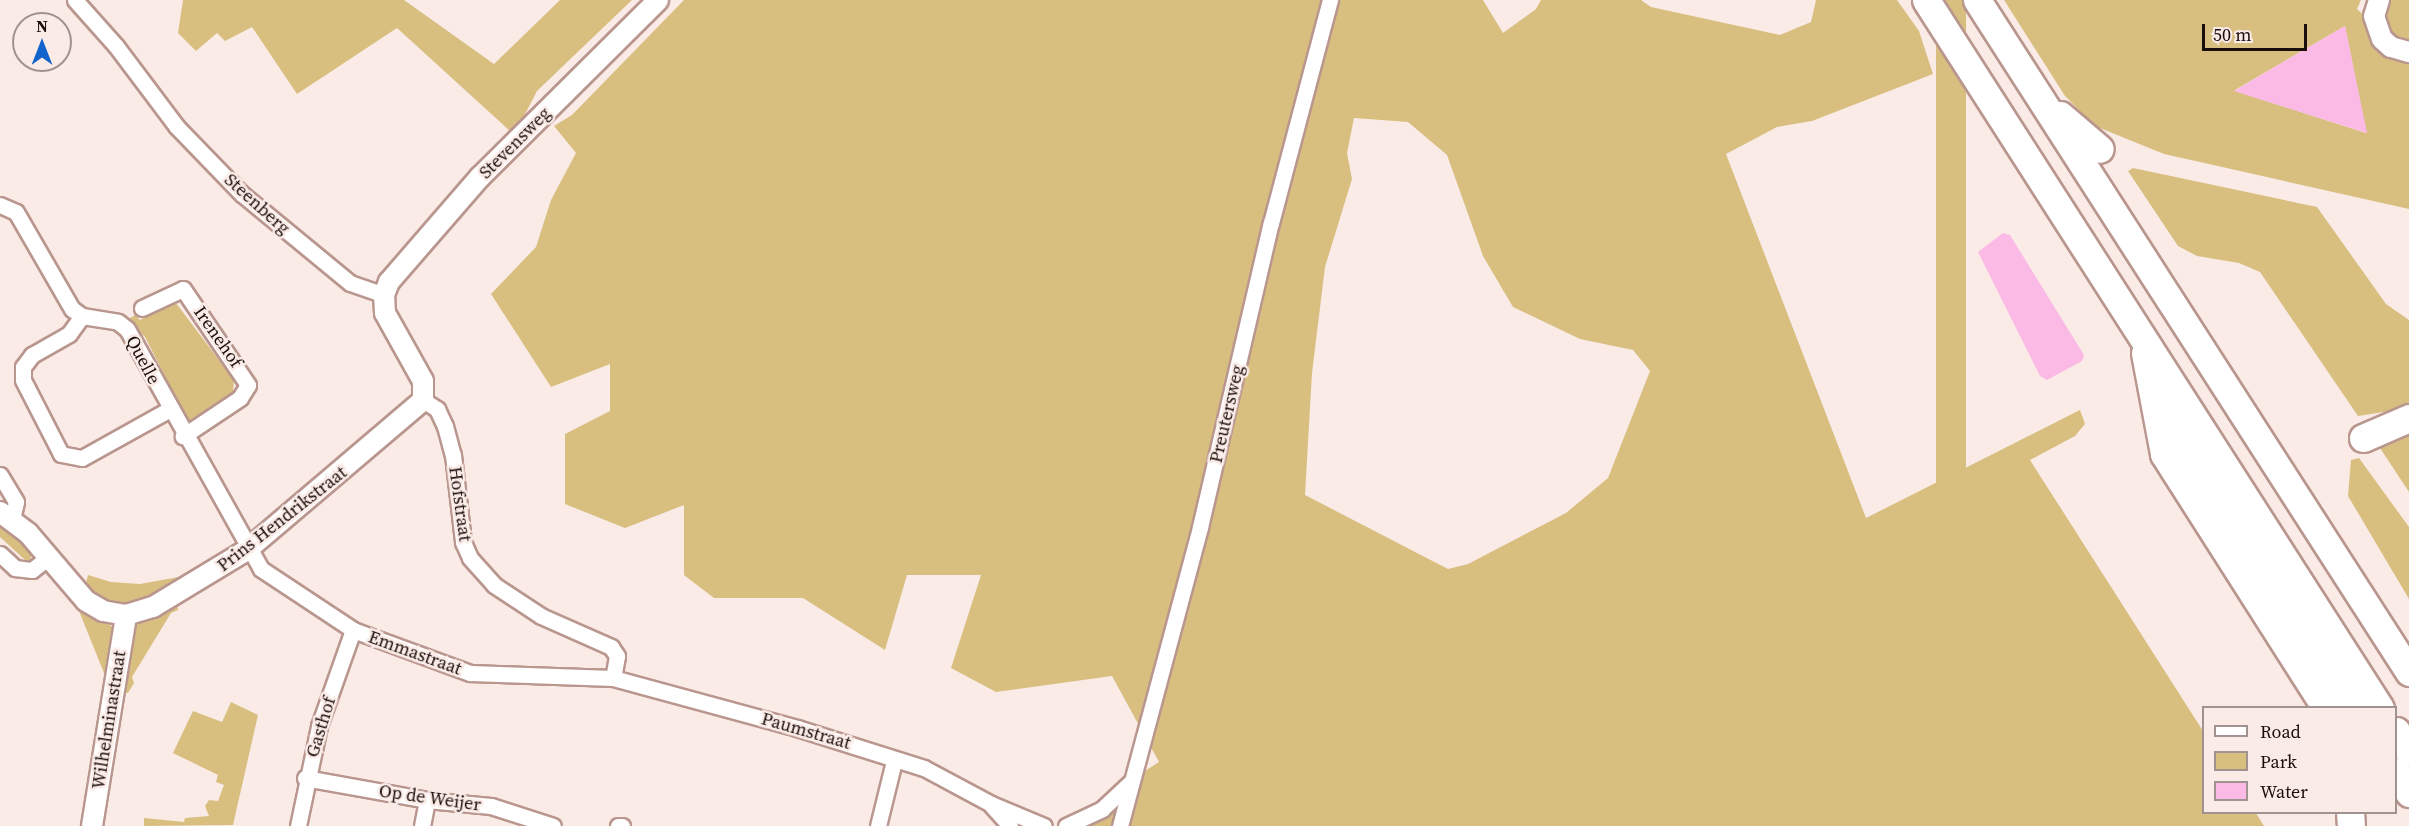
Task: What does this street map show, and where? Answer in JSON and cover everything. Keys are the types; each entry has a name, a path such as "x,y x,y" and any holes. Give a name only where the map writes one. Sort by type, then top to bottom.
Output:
{"highway":[{"path":"1977,0 2409,672"},
{"path":"1927,5 2379,706"},
{"path":"2039,97 2100,149"},
{"path":"2144,344 2153,405 2164,454 2325,706"},
{"path":"2153,405 2195,459 2354,706"},
{"path":"2363,438 2409,418"},
{"path":"2397,733 2409,752"}],"street":[{"name":"Steenberg","path":"75,0 116,46 177,127 242,194 350,284 384,295"},
{"name":"Stevensweg","path":"384,295 389,282 465,193 658,0"},
{"name":"Preutersweg","path":"1120,826 1200,527 1271,223 1330,0"},
{"path":"2379,0 2374,16 2382,39 2391,47 2409,52"},
{"path":"3,206 16,212 72,309 82,316 69,334 32,355 23,367 23,380 61,454 82,458 170,409"},
{"name":"Irenehof","path":"142,308 183,289 248,385 240,398 183,436"},
{"path":"384,295 385,313 423,381 423,400"},
{"name":"Quelle","path":"82,316 107,319 127,329 183,436 247,550"},
{"name":"Prins Hendrikstraat","path":"126,615 153,607 247,550 423,400"},
{"name":"Hofstraat","path":"423,400 437,409 445,426 453,455 463,542 470,558 494,585 541,616 611,647 616,656 612,678"},
{"path":"0,475 16,502 6,516 50,556 86,601 103,611 126,615"},
{"name":"Emmastraat","path":"247,550 261,569 353,630 470,673 612,678"},
{"path":"0,554 15,568 32,570 50,556"},
{"name":"Wilhelminastraat","path":"92,826 126,615"},
{"name":"Gasthof","path":"298,826 305,778 319,726 353,630"},
{"name":"Paumstraat","path":"612,678 808,731 939,774 991,804 1044,826"},
{"path":"878,826 894,761"},
{"name":"Op de Weijer","path":"305,778 427,800 491,806 553,826"},
{"path":"1066,826 1102,808 1130,783"},
{"path":"422,826 427,800"},
{"name":"Paumstraat","path":"991,804 1010,826"}],"green space":[{"path":"183,0 404,0 494,64 560,0 632,0 537,91 523,118 510,131 397,28 297,94 252,27 225,41 217,33 196,51 178,33"},
{"path":"684,0 1483,0 1503,33 1536,9 1541,0 1641,0 1651,7 1780,35 1811,22 1816,0 1897,0 1919,31 1933,74 1812,121 1777,127 1726,154 1866,518 2080,410 2085,424 2075,436 2030,460 2202,729 2202,814 2257,814 2264,826 1127,826 1140,774 1159,762 1112,676 996,692 951,668 981,575 907,575 885,650 803,598 714,598 684,575 684,505 625,528 565,504 565,434 610,411 610,364 551,387 491,294 536,247 551,200 576,153 554,126 572,115","holes":["1354,118 1408,122 1447,155 1483,256 1513,307 1580,339 1633,350 1650,371 1608,478 1566,513 1468,564 1448,569 1305,495 1312,373 1325,267 1352,179 1347,153"]},
{"path":"1936,0 1966,0 1966,826 1936,826"},
{"path":"2004,0 2361,0 2357,9 2409,59 2409,209 2164,154 2095,126 2065,96","holes":["2345,26 2366,133 2235,91 2235,90"]},
{"path":"2391,0 2409,0 2409,42 2399,39 2387,27 2386,10"},
{"path":"2133,168 2317,207 2386,304 2409,320 2409,408 2358,416 2260,272 2239,263 2197,256 2178,246 2128,171"},
{"path":"173,299 234,380 233,393 188,421 145,337 127,320 135,315 140,320"},
{"path":"2409,426 2409,492 2378,445"},
{"path":"2359,458 2409,527 2409,599 2348,496 2351,460"},
{"path":"0,522 32,551 30,563 17,564 25,560 0,537"},
{"path":"188,571 192,572 152,599 123,606 110,604 85,587 88,575 111,582 140,584 184,576"},
{"path":"177,603 178,610 171,613 132,677 134,683 128,693 122,692 133,629 143,619"},
{"path":"77,606 113,627 116,633 108,683"},
{"path":"231,702 258,715 233,825 144,826 144,818 184,822 185,818 209,816 205,806 209,800 218,801 224,785 216,782 218,775 173,753 193,711 222,722"},
{"path":"1121,801 1114,826 1078,826"}],"water":[{"path":"2345,26 2367,133 2234,91 2285,61"},
{"path":"2003,233 2010,235 2084,355 2082,361 2047,380 2040,376 1978,252"}]}
